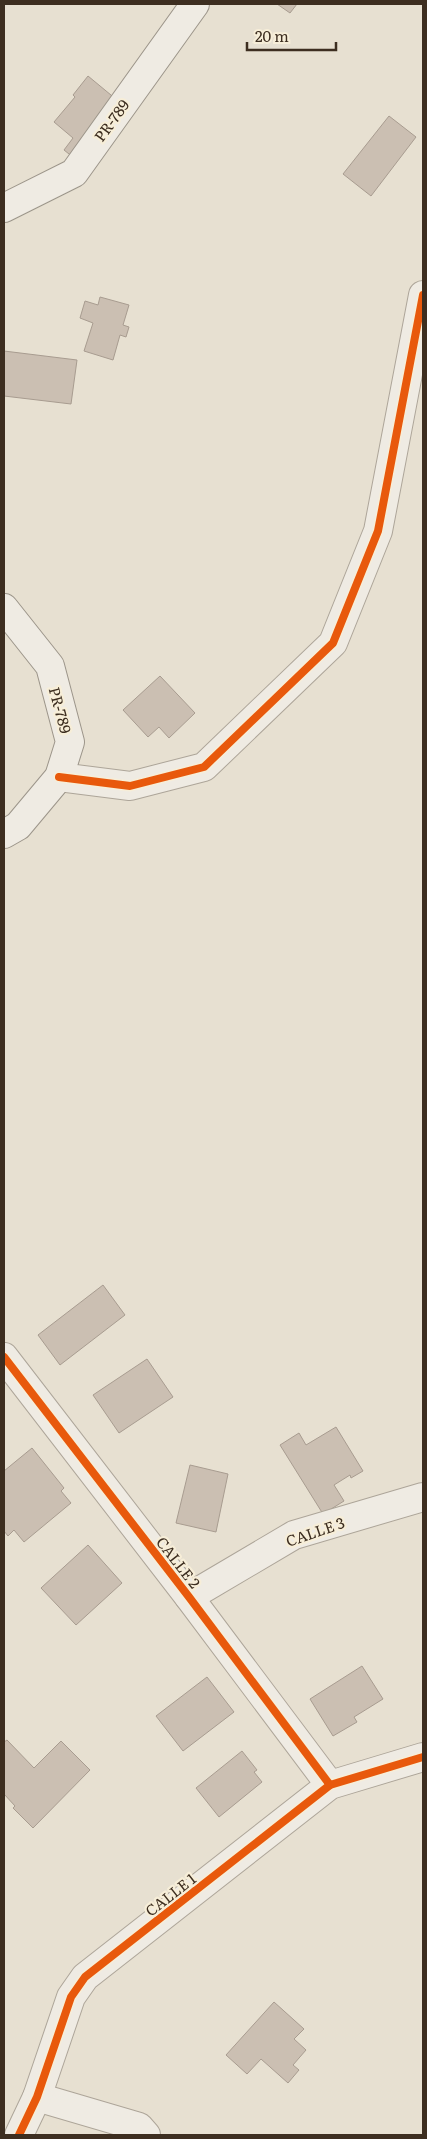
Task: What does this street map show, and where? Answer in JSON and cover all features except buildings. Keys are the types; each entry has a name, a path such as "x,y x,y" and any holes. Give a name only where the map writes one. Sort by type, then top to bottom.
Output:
{"street":[{"name":"PR-789","path":"4,208 74,173 195,4"},
{"path":"59,777 130,786 204,767 333,643 378,531 423,295"},
{"name":"PR-789","path":"4,608 50,666 70,742 59,777 18,826 4,834"},
{"name":"CALLE 2","path":"4,1357 189,1597 330,1785"},
{"name":"CALLE 3","path":"189,1597 294,1535 423,1497"},
{"name":"CALLE 1","path":"19,2135 37,2097 71,1997 85,1977 330,1785 423,1757"},
{"path":"37,2097 140,2127 146,2135"}],"cycle path":[{"path":"59,777 130,786 204,767 333,643 378,531 423,295"},
{"path":"4,1357 189,1597 330,1785"},
{"path":"19,2135 37,2097 71,1997 85,1977 330,1785 423,1757"}]}
